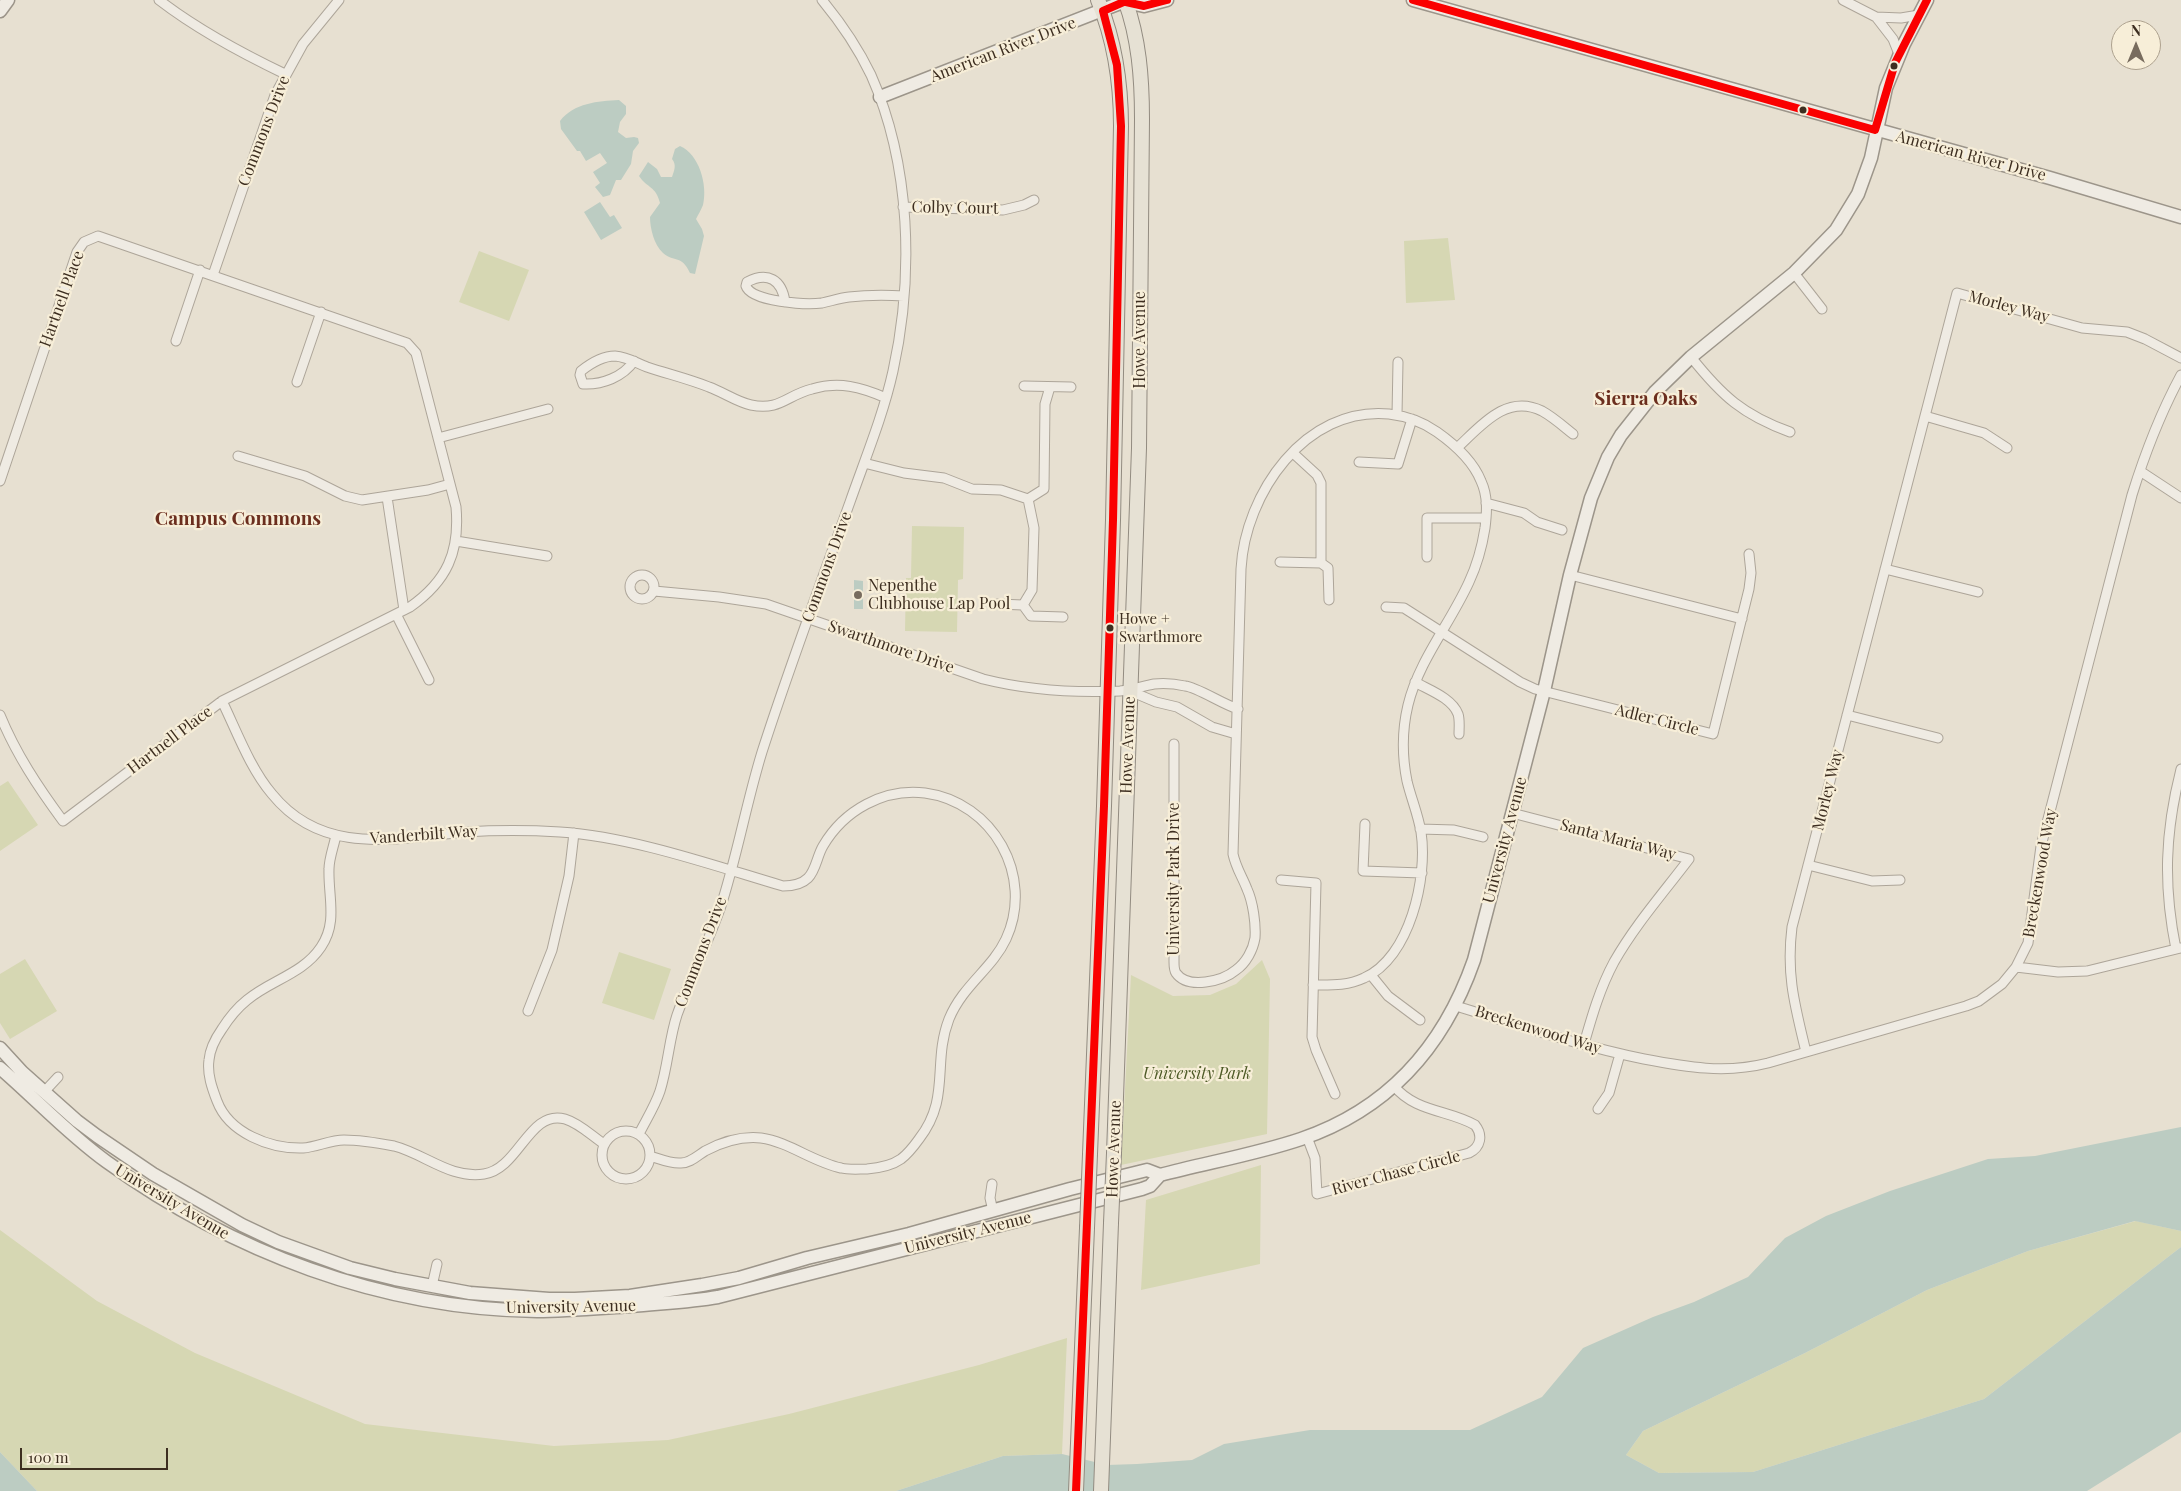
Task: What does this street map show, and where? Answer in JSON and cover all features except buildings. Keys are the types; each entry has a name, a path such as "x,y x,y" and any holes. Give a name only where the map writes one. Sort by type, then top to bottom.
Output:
{"main road":[{"name":"Howe Avenue","path":"1101,1491 1139,448 1142,88 1135,36 1126,1"},
{"name":"Howe Avenue","path":"1076,1491 1104,806 1113,520 1121,102 1116,58 1100,5"}],"street":[{"path":"0,11 8,0"},
{"path":"159,0 203,30 242,53 285,74"},
{"name":"Commons Drive","path":"213,275 266,118 285,74 317,24 339,0"},
{"name":"Commons Drive","path":"639,1134 656,1103 667,1065 678,1014 703,954 731,871 760,758 886,398 898,344 904,296 905,244 903,207 893,145 880,97 856,46 822,0"},
{"name":"American River Drive","path":"880,97 1100,5 1126,1 1144,6 1167,0"},
{"name":"American River Drive","path":"1413,0 2060,181 2181,217"},
{"path":"1842,0 1876,17 1894,39 1899,54"},
{"name":"University Avenue","path":"0,1068 80,1141 139,1185 228,1236 265,1253 336,1279 418,1299 478,1307 536,1311 692,1301 718,1297 1150,1186 1160,1175 1307,1137 1349,1118 1394,1086 1427,1052 1456,1006 1474,960 1544,691 1570,575 1591,498 1608,458 1621,435 1641,407 1691,357 1794,274 1836,230 1858,194 1870,158 1886,88 1899,54 1926,0"},
{"path":"1876,17 1901,18 1919,15"},
{"name":"Colby Court","path":"903,207 1003,210 1024,205 1034,200"},
{"name":"Hartnell Place","path":"0,481 77,252 84,242 91,238 104,237 400,339 413,348 456,507 456,541 449,564 435,586 424,597 400,612 222,701 63,821 36,785 18,755 0,715"},
{"path":"176,341 200,270"},
{"path":"1794,274 1822,309"},
{"name":"Morley Way","path":"1806,1052 1793,1001 1789,967 1792,927 1956,293 2082,328 2127,332 2145,339 2181,358"},
{"path":"785,302 795,304 821,303 846,297 904,296"},
{"path":"298,382 321,312"},
{"path":"634,361 624,372 607,381 583,384 581,380 581,371 599,359 614,356 629,358 644,366 709,387 750,405 771,407 810,389 843,384 866,389 886,398"},
{"path":"1691,357 1714,386 1734,403 1756,418 1790,432"},
{"path":"1397,415 1398,362"},
{"name":"Breckenwood Way","path":"1456,1006 1620,1054 1707,1070 1734,1069 1757,1066 1966,1006 1991,993 2002,984 2016,967 2028,943 2042,846 2140,471 2160,416 2181,375"},
{"path":"1024,386 1071,387"},
{"path":"1028,499 1044,489 1045,404 1050,387"},
{"path":"1457,448 1492,416 1509,407 1529,406 1540,410 1573,434"},
{"path":"438,438 548,410"},
{"name":"University Park Drive","path":"1174,744 1174,962 1176,972 1184,980 1201,982 1216,979 1236,970 1250,955 1255,937 1249,894 1237,870 1233,854 1241,569 1246,534 1253,513 1269,482 1293,453 1315,434 1329,425 1347,418 1365,414 1397,415 1412,419 1434,429 1457,448 1474,468 1481,480 1486,503 1486,518 1482,545 1474,570 1415,682 1406,714 1404,757 1407,780 1420,828 1423,854 1422,873 1418,891 1400,945 1393,956 1372,975 1351,983 1313,985"},
{"path":"1925,416 1984,433 2007,448"},
{"path":"1359,462 1398,464 1412,419"},
{"path":"1293,453 1317,475 1321,483 1321,563"},
{"path":"238,456 305,476 345,496 362,500 387,497 450,484"},
{"path":"864,462 904,473 944,478 972,490 1001,490 1028,499"},
{"path":"2140,471 2181,498"},
{"path":"387,497 400,612 429,680"},
{"path":"1023,605 1032,590 1034,528 1028,499"},
{"path":"1486,503 1524,513 1537,522 1562,530"},
{"path":"1426,557 1427,518 1486,518"},
{"path":"456,541 547,556"},
{"name":"Adler Circle","path":"1544,691 1713,734 1742,619 1751,573 1749,554"},
{"path":"1280,562 1321,563 1328,568 1328,600"},
{"path":"1885,569 1978,592"},
{"path":"1570,575 1742,619"},
{"name":"Swarthmore Drive","path":"654,591 745,600 766,604 983,679 1006,685 1040,689 1107,692 1130,690"},
{"path":"998,604 1023,605"},
{"path":"1023,605 1031,616 1063,617"},
{"path":"1386,607 1404,608 1520,682 1544,691"},
{"path":"1415,682 1440,696 1454,707 1458,714 1459,734"},
{"path":"1130,690 1155,684 1187,686 1223,704 1238,708"},
{"path":"1130,690 1156,702 1177,707 1212,727 1236,734"},
{"name":"Vanderbilt Way","path":"222,701 258,774 273,796 309,825 336,835 361,840 389,840 500,830 574,833 643,846 783,886 795,886 810,875 827,839 837,826 856,810 887,796 905,793 929,794 952,800 980,817 998,839 1007,854 1014,878 1014,914 1000,950 967,988 950,1017 942,1047 941,1085 936,1110 927,1130 902,1159 878,1168 841,1168 776,1142 757,1138 724,1143 684,1163 670,1162 650,1156"},
{"path":"1847,715 1938,738"},
{"path":"2016,967 2058,972 2087,971 2178,948 2166,889 2166,856 2171,811 2181,769"},
{"name":"Santa Maria Way","path":"1512,813 1689,859 1629,938 1615,961 1596,1003 1584,1044"},
{"path":"1365,824 1363,871 1422,873"},
{"path":"1420,828 1454,830 1483,838"},
{"path":"528,1011 552,950 569,876 574,833"},
{"path":"336,835 329,866 332,922 322,946 306,964 247,1000 232,1014 212,1043 208,1071 216,1098 226,1116 248,1136 284,1147 305,1148 342,1140 367,1141 396,1147 448,1170 474,1175 486,1174 499,1169 519,1149 534,1128 544,1121 555,1118 574,1123 604,1144"},
{"path":"1808,865 1872,881 1900,880"},
{"path":"1281,880 1316,882 1312,1037 1335,1094"},
{"path":"1372,975 1388,996 1420,1020"},
{"name":"University Avenue","path":"0,1048 22,1072 77,1121 153,1174 242,1225 278,1242 350,1268 470,1293 549,1300 630,1296 739,1278 807,1258 909,1234 1147,1170 1160,1175"},
{"name":"Breckenwood Way","path":"1598,1109 1609,1093 1620,1054"},
{"path":"44,1092 58,1077"},
{"name":"River Chase Circle","path":"1307,1137 1315,1158 1317,1194 1469,1152 1477,1147 1480,1133 1475,1125 1415,1104 1394,1086"},
{"path":"629,1130 639,1134 648,1143 650,1156 648,1164 637,1176 620,1178 612,1175 602,1161 604,1144 610,1136 619,1131 629,1130"},
{"path":"992,1184 990,1198 993,1211"},
{"path":"432,1286 437,1264"}],"green space":[{"path":"1448,238 1455,300 1406,303 1404,241"},
{"path":"479,251 529,270 509,321 459,302"},
{"path":"912,526 964,527 963,579 958,580 957,632 905,631 906,578 911,578"},
{"path":"8,781 38,825 0,851 0,786"},
{"path":"619,952 671,969 654,1020 602,1003"},
{"path":"25,959 57,1011 10,1039 0,1023 0,974"},
{"name":"University Park","path":"1262,960 1270,979 1267,1134 1121,1165 1131,975 1173,996 1210,995 1236,984"},
{"path":"1261,1165 1260,1264 1141,1290 1146,1200"},
{"path":"2136,1221 2181,1231 2181,1247 1984,1399 1753,1472 1659,1473 1626,1455 1643,1431 1805,1353 1927,1290 2028,1251"},
{"path":"0,1230 97,1301 195,1353 365,1424 554,1446 668,1440 789,1414 979,1365 1067,1338 1062,1454 1003,1456 896,1491 37,1491 0,1452"}],"shaded area":[{"path":"619,100 626,106 626,114 620,122 618,132 626,138 638,138 639,143 633,151 631,164 621,180 616,180 610,195 603,197 595,187 600,183 593,172 607,163 600,153 586,161 561,129 560,121 572,110 587,104"},
{"path":"680,146 687,150 697,163 704,188 703,205 696,219 704,236 695,274 690,273 684,263 667,256 657,246 650,217 660,203 654,190 639,176 648,162 657,169 661,177 672,177 675,166 672,159 675,149"},
{"path":"600,202 610,217 614,215 622,228 601,240 584,212"},
{"name":"Nepenthe Clubhouse Lap Pool","path":"854,580 863,581 863,609 854,609"},
{"path":"2181,1127 2181,1231 2135,1221 2028,1251 1927,1290 1805,1353 1643,1431 1626,1455 1659,1473 1753,1472 1984,1399 2181,1247 2181,1432 2087,1491 896,1491 1003,1456 1062,1454 1107,1465 1137,1464 1192,1460 1224,1444 1310,1430 1470,1430 1542,1397 1583,1348 1653,1317 1694,1302 1748,1277 1785,1238 1826,1216 1890,1191 1988,1159 2035,1156"},
{"path":"0,1452 37,1491 0,1491"}],"transit line":[{"path":"1076,1491 1104,806 1113,520 1121,126 1117,65 1103,11 1128,0"},
{"path":"1126,2 1144,6 1167,0"},
{"path":"1413,0 1875,130 1895,63 1927,0"}],"place":[{"name":"Nepenthe Clubhouse Lap Pool","path":"858,595"},
{"name":"Howe + Swarthmore","path":"1110,628"}],"district":[{"name":"Sierra Oaks","path":"1646,399"},
{"name":"Campus Commons","path":"238,519"}]}
